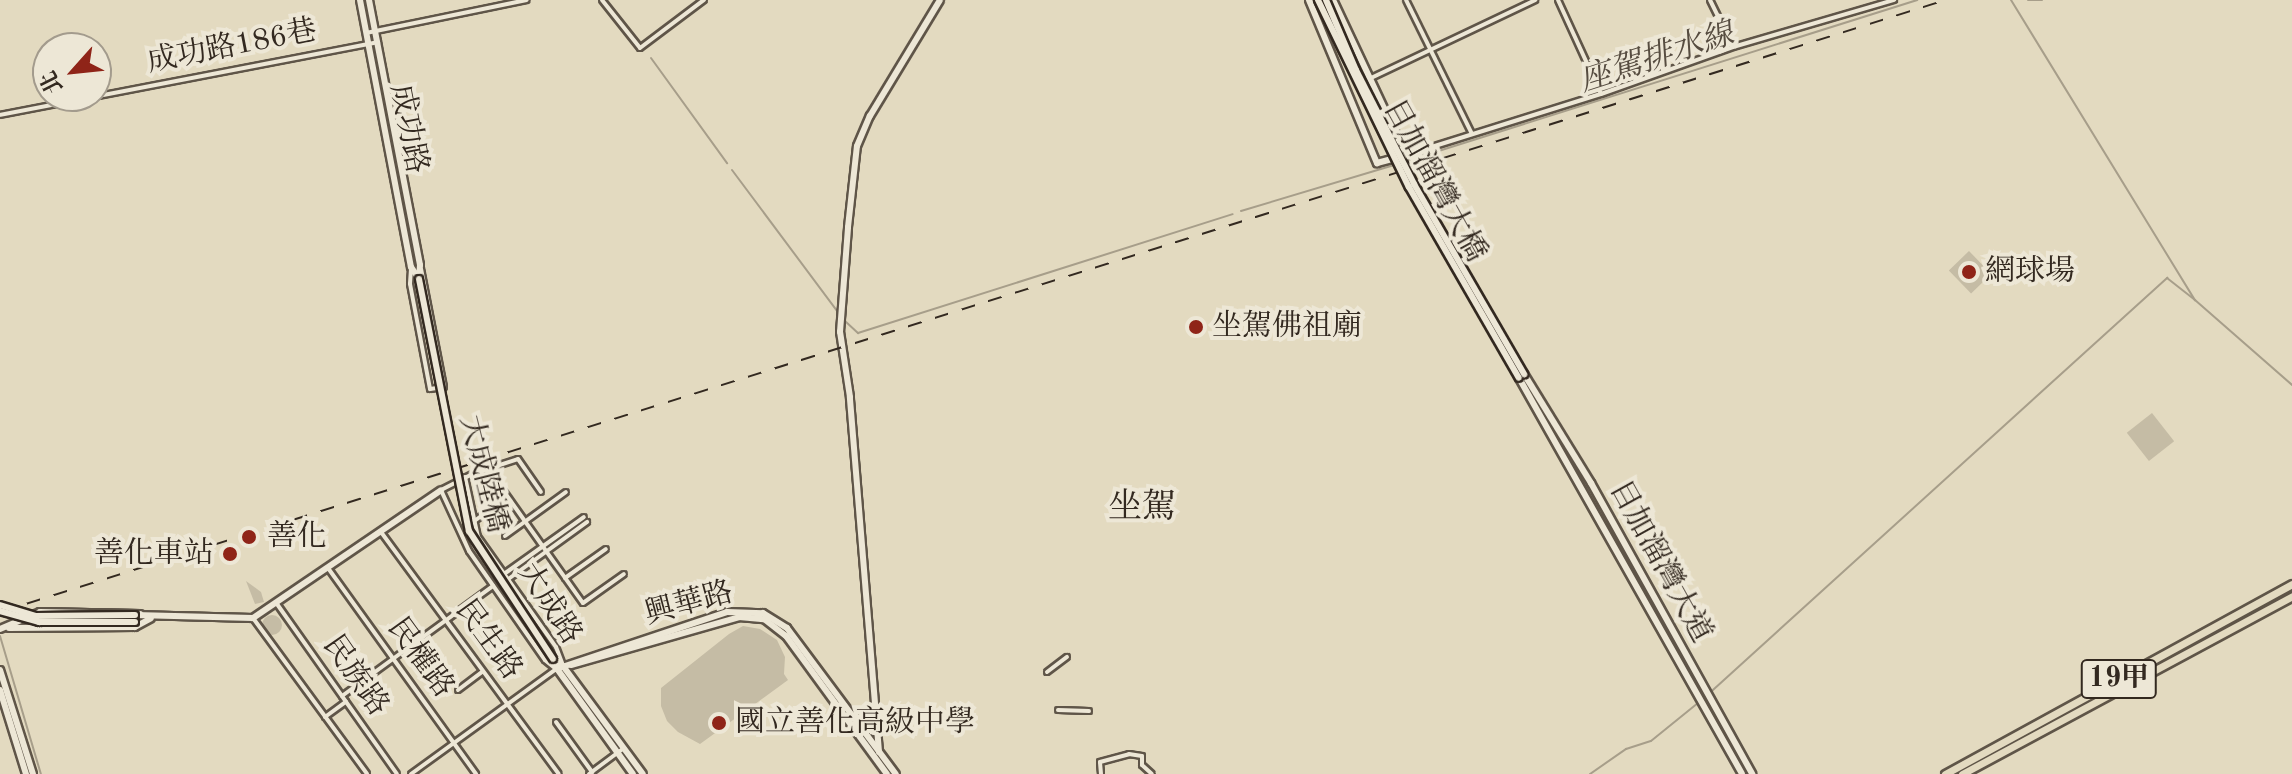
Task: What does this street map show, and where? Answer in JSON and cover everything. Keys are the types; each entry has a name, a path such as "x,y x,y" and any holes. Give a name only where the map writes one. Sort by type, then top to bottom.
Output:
{"main road":[{"name":"19甲","path":"1945,774 2292,584"},
{"name":"19甲","path":"1962,774 2292,596"}],"street":[{"name":"成功路","path":"360,0 411,267 410,284 430,389 444,387 369,0"},
{"path":"366,33 492,3 527,0"},
{"path":"602,0 640,48 704,0"},
{"path":"879,752 850,397 840,332 848,227 857,146 870,116 940,0"},
{"path":"1309,0 1377,163 1601,94 1733,47 1894,0"},
{"name":"目加溜灣大橋","path":"1318,0 1409,187 1522,376"},
{"name":"目加溜灣大橋","path":"1326,0 1356,70 1414,184 1522,376"},
{"path":"1333,0 1406,155"},
{"path":"1406,0 1472,134"},
{"path":"1369,79 1535,0"},
{"path":"1558,0 1601,94"},
{"path":"1710,0 1733,47"},
{"path":"1870,0 1873,7"},
{"name":"成功路186巷","path":"0,115 378,42"},
{"name":"成功路","path":"419,279 420,265"},
{"name":"成功路","path":"411,267 419,279"},
{"name":"大成陸橋","path":"419,279 469,531 553,659"},
{"name":"目加溜灣大道","path":"1522,376 1591,483 1742,774"},
{"path":"0,608 39,622 253,618 441,490 465,477 518,459 541,492"},
{"path":"488,469 583,603 624,574"},
{"name":"大成路","path":"465,477 478,537 556,647 560,667"},
{"name":"大成路","path":"441,490 463,540 493,586 545,660 560,667"},
{"path":"505,536 566,492"},
{"path":"473,522 496,505"},
{"path":"506,577 585,520"},
{"name":"民生路","path":"381,532 559,774"},
{"path":"565,578 606,549"},
{"name":"民權路","path":"328,568 476,774"},
{"path":"342,696 493,586"},
{"name":"民族路","path":"277,604 397,774"},
{"path":"2,628 40,612 134,611 151,618"},
{"name":"興華路","path":"560,667 727,612 763,613 787,628 896,774"},
{"name":"興華路","path":"560,667 586,663 739,617 764,619 786,636 887,774"},
{"path":"2,628 135,627 151,618"},
{"path":"253,618 365,772 358,774"},
{"path":"25,619 29,627"},
{"path":"1047,672 1067,657"},
{"name":"大成路","path":"553,659 621,751 643,774"},
{"path":"411,774 560,667"},
{"path":"0,670 33,774"},
{"path":"458,690 483,671"},
{"path":"0,690 26,774"},
{"name":"目加溜灣大道","path":"1704,696 1752,774"},
{"path":"325,717 346,702"},
{"path":"1058,710 1089,711"},
{"path":"556,722 591,773 621,751"},
{"name":"大成路","path":"621,751 633,774"},
{"path":"1101,774 1100,762 1129,754 1142,756 1139,774"},
{"path":"1142,765 1152,774"}],"shaded area":[{"name":"網球場","path":"1969,251 1991,274 1971,293 1949,270"},
{"path":"2152,413 2174,441 2149,461 2127,433"},
{"path":"246,581 261,592 264,602 255,604"},
{"path":"272,615 279,618 282,625 279,632 272,635 265,632 262,625 265,618"},
{"path":"743,626 760,629 777,640 785,657 784,674 788,680 700,744 678,732 667,721 661,706 661,688"}],"waterway":[{"name":"座駕排水線","path":"1410,160 1917,0"},
{"name":"座駕排水線","path":"2011,0 2195,300 2292,385"},
{"path":"2028,0 2042,0"},
{"path":"651,58 727,163"},
{"path":"1241,211 1394,165"},
{"path":"732,170 837,311"},
{"path":"845,321 858,333 1233,214"},
{"path":"1703,699 2167,278 2195,300"},
{"path":"0,636 41,774"},
{"path":"1590,774 1626,749 1651,741 1698,703"}],"railway":[{"path":"0,612 1946,0"}],"place":[{"name":"網球場","path":"1969,272"},
{"name":"坐駕佛祖廟","path":"1196,327"},
{"name":"善化","path":"249,537"},
{"name":"善化車站","path":"230,554"},
{"name":"國立善化高級中學","path":"719,723"}],"district":[{"name":"坐駕","path":"1142,509"}]}
